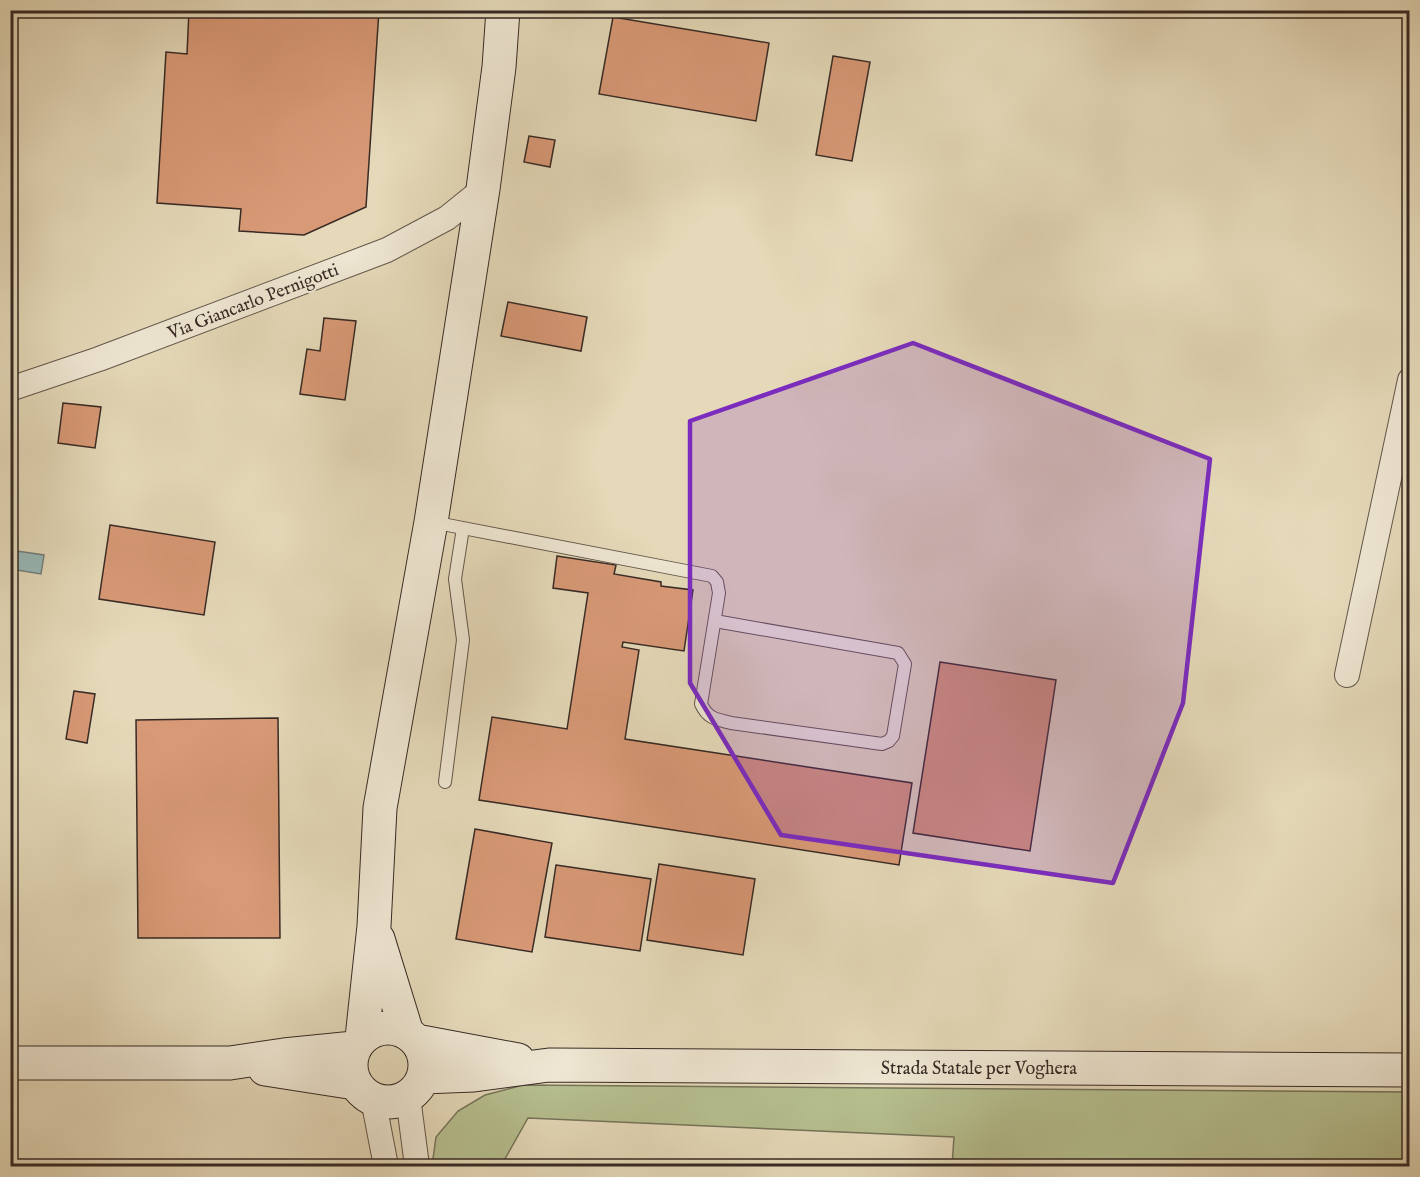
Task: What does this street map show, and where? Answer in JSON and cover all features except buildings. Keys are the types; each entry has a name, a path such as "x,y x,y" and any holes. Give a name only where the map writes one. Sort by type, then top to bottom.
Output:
{"main road":[{"path":"364,1091 350,1071 351,1059 358,1043 374,926 380,808 431,522 483,189 499,68 503,10"},
{"path":"230,1063 364,1091 385,1103 397,1102 416,1087 425,1064 423,1052 412,1037 374,926"},
{"path":"10,1063 230,1063 358,1043 372,1031 384,1028 395,1029 412,1037"},
{"name":"Strada Statale per Voghera","path":"412,1037 549,1065"},
{"name":"Strada Statale per Voghera","path":"416,1087 474,1075 549,1065 1410,1070"}],"street":[{"name":"Via Giancarlo Pernigotti","path":"10,389 99,359 387,250 447,218 483,189"},
{"path":"1347,675 1410,380"},
{"path":"416,1087 417,1167"},
{"path":"364,1091 386,1167"}],"lane":[{"path":"431,522 712,576 717,582 719,593 701,704 706,714 731,723 882,744 893,736 905,664 898,653 715,621"},
{"path":"445,782 464,640 455,579 463,528"}],"highlighted area":[{"path":"913,343 1210,459 1183,703 1113,883 781,835 690,683 690,421"}],"green space":[{"path":"523,1085 1409,1092 1409,1166 952,1166 954,1137 528,1118 501,1166 432,1166 436,1137 458,1111 485,1095"}],"water":[{"path":"10,550 44,555 41,574 11,569"}]}
